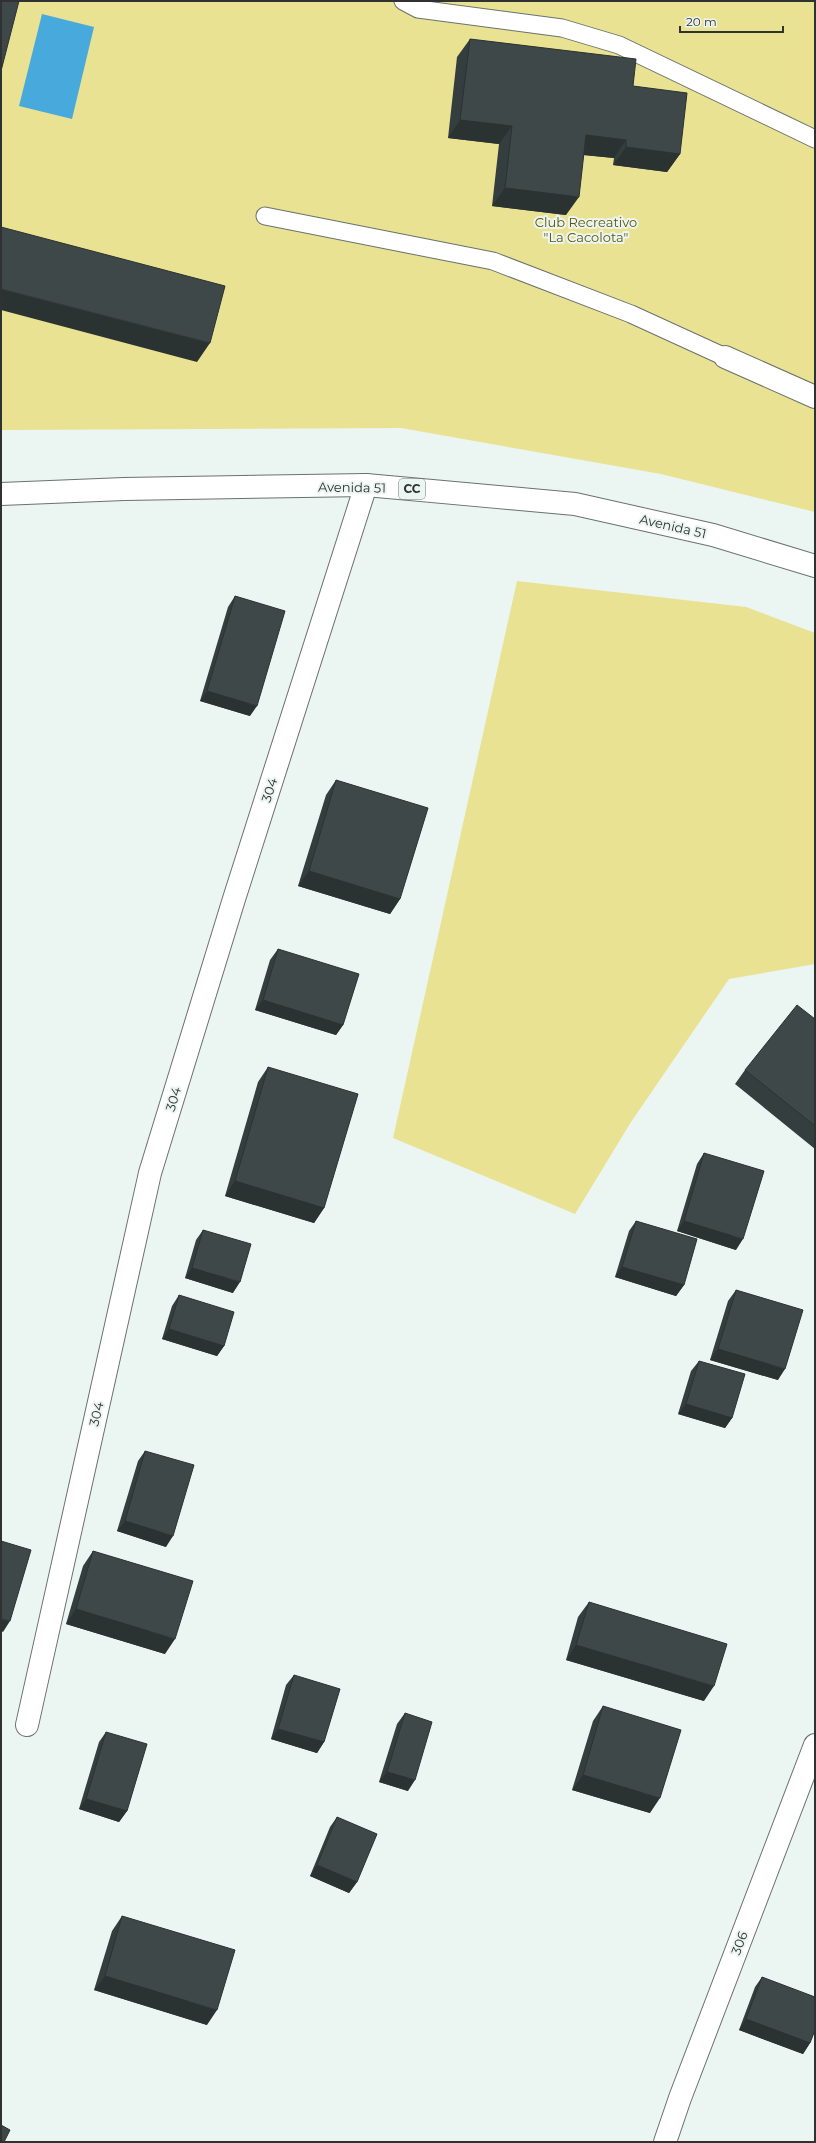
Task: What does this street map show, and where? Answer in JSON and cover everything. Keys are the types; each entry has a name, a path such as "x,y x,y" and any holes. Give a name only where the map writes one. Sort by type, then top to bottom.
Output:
{"street":[{"path":"725,357 815,397"},
{"name":"Avenida 51","path":"1,494 132,488 366,485 575,504 712,535 815,566"},
{"name":"304","path":"27,1725 150,1173 234,899 366,485"},
{"name":"306","path":"665,2142 680,2098 815,1745"}],"lane":[{"path":"403,1 418,9 562,28 619,45 815,139"},
{"path":"265,216 493,260 631,314 725,357"}],"green space":[{"name":"Club Recreativo \"La Cacolota\"","path":"1,1 815,1 815,512 661,474 401,428 1,430"},
{"path":"517,581 746,607 815,633 815,964 729,979 631,1122 575,1214 393,1138"}],"water":[{"path":"42,14 94,27 72,119 19,106"}],"building":[{"path":"1,1 19,1 1,71"},
{"path":"470,39 636,59 633,86 687,93 680,154 626,147 626,140 586,135 579,197 505,188 512,126 460,120"},
{"path":"1,227 225,286 210,343 1,289"},
{"path":"235,596 285,611 257,706 207,691"},
{"path":"336,780 428,808 400,899 309,871"},
{"path":"278,949 359,974 343,1025 263,1000"},
{"path":"797,1005 815,1019 815,1126 745,1070"},
{"path":"268,1067 358,1094 324,1208 235,1181"},
{"path":"704,1153 764,1171 743,1239 684,1221"},
{"path":"636,1221 697,1239 684,1285 622,1267"},
{"path":"203,1230 251,1244 240,1282 192,1268"},
{"path":"736,1290 803,1310 785,1369 718,1349"},
{"path":"179,1295 234,1312 224,1346 169,1329"},
{"path":"699,1361 745,1374 732,1418 686,1404"},
{"path":"145,1451 194,1465 173,1536 125,1521"},
{"path":"1,1541 31,1550 10,1621 1,1619"},
{"path":"93,1551 193,1581 175,1639 76,1609"},
{"path":"589,1602 727,1644 714,1686 576,1645"},
{"path":"294,1675 340,1689 324,1742 278,1729"},
{"path":"603,1706 681,1730 660,1798 583,1775"},
{"path":"405,1713 432,1722 415,1780 387,1772"},
{"path":"106,1732 147,1744 127,1811 86,1799"},
{"path":"337,1817 377,1834 357,1882 317,1865"},
{"path":"122,1916 235,1950 217,2010 105,1976"},
{"path":"762,1977 815,1997 815,2030 810,2043 746,2019"},
{"path":"1,2125 10,2130 4,2142 1,2142"}]}
